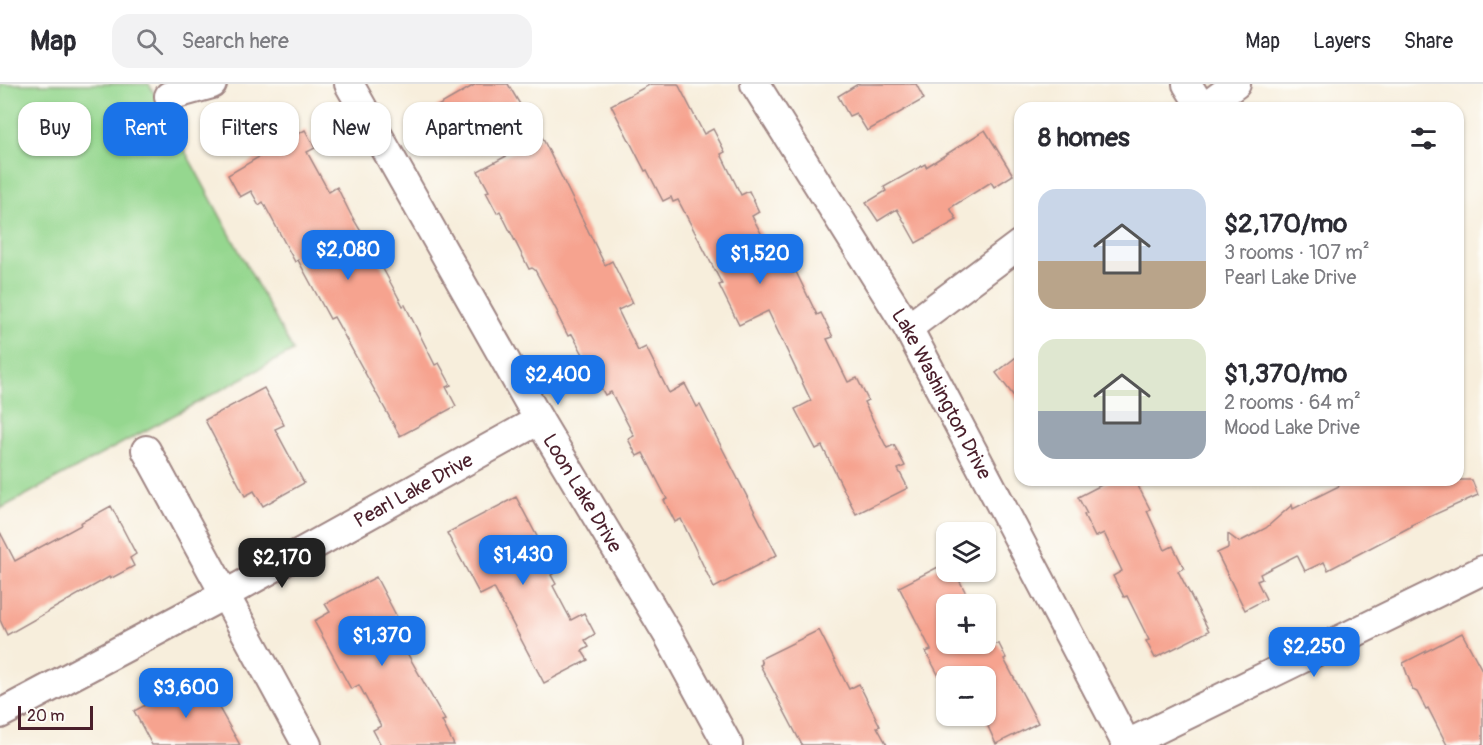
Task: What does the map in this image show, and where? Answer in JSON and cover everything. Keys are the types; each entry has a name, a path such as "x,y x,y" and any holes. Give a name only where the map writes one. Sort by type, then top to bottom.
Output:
{"street":[{"path":"169,96 212,84"},
{"name":"Loon Lake Drive","path":"349,84 539,420 668,635 728,745"},
{"name":"Lake Washington Drive","path":"755,84 908,328 1126,745"},
{"path":"1187,84 1199,102"},
{"path":"1211,102 1236,84"},
{"path":"908,328 1014,248"},
{"name":"Pearl Lake Drive","path":"0,714 226,594 539,420"},
{"path":"146,450 307,745"},
{"path":"1126,745 1483,570"}],"green space":[{"path":"0,84 149,84 159,102 103,102 103,156 188,156 293,351 0,509"}],"building":[{"path":"476,84 508,84 519,102 445,102"},
{"path":"651,84 678,84 704,134 713,129 725,152 721,154 741,195 749,191 759,212 752,216 774,258 783,254 793,273 796,272 817,315 821,313 833,337 827,339 848,382 857,378 868,400 864,402 887,448 894,445 905,466 898,469 908,488 856,514 822,446 816,449 795,409 811,401 768,311 739,325 719,285 722,284 678,200 673,202 671,197 663,201 611,105"},
{"path":"858,84 916,84 924,99 867,131 856,113 849,116 838,96"},
{"path":"305,130 311,141 311,150 307,152 329,192 337,187 403,306 405,305 435,365 439,363 451,385 446,387 456,406 400,436 334,317 330,319 298,260 295,262 263,202 259,205 251,191 240,197 228,175 261,156 299,156 299,134"},
{"path":"985,130 1013,175 994,187 991,182 950,208 957,220 916,243 897,209 878,221 866,203 886,191 884,187 925,164 926,167"},
{"path":"543,139 605,265 612,261 633,303 618,310 638,351 646,347 669,393 685,384 697,407 700,405 777,555 714,588 681,519 675,522 664,500 667,499 643,453 637,456 628,439 634,436 611,392 605,395 572,334 568,336 535,270 529,269 500,211 497,213 478,171 506,156 543,156"},
{"path":"1014,359 1014,396 996,373"},
{"path":"264,388 284,425 275,429 304,483 263,506 254,491 245,496 205,420"},
{"path":"1464,480 1472,480 1478,495 1411,525 1328,570 1324,562 1305,571 1297,555 1260,574 1262,579 1257,581 1266,599 1245,610 1217,553 1228,548 1228,534 1239,542 1266,528 1292,505 1293,509 1339,486 1464,486"},
{"path":"1099,486 1138,486 1150,509 1147,511 1165,550 1173,546 1184,568 1178,571 1209,631 1155,658 1146,641 1149,640 1127,596 1124,597 1113,576 1122,571 1104,533 1095,537 1078,497"},
{"path":"516,497 556,572 551,575 556,584 553,586 571,620 584,613 595,634 585,640 589,647 582,651 588,660 544,683 494,588 480,595 447,533"},
{"path":"111,506 136,554 130,558 134,566 110,579 109,577 7,635 0,620 0,532 15,561"},
{"path":"936,568 936,582 960,582 966,594 936,594 936,654 996,654 996,644 999,644 1006,658 1004,659 1038,723 996,744 988,726 996,726 996,666 936,666 936,670 926,652 931,650 899,587"},
{"path":"376,577 409,640 402,644 445,720 442,721 454,745 381,745 373,730 381,726 359,685 351,689 314,621 330,612 325,604"},
{"path":"819,630 849,689 859,684 887,745 802,745 760,665 762,664 760,659"},
{"path":"1462,633 1483,672 1483,745 1447,745 1428,708 1426,709 1417,692 1413,690 1403,663"},
{"path":"197,678 203,689 207,687 240,745 152,745 134,711"}]}
